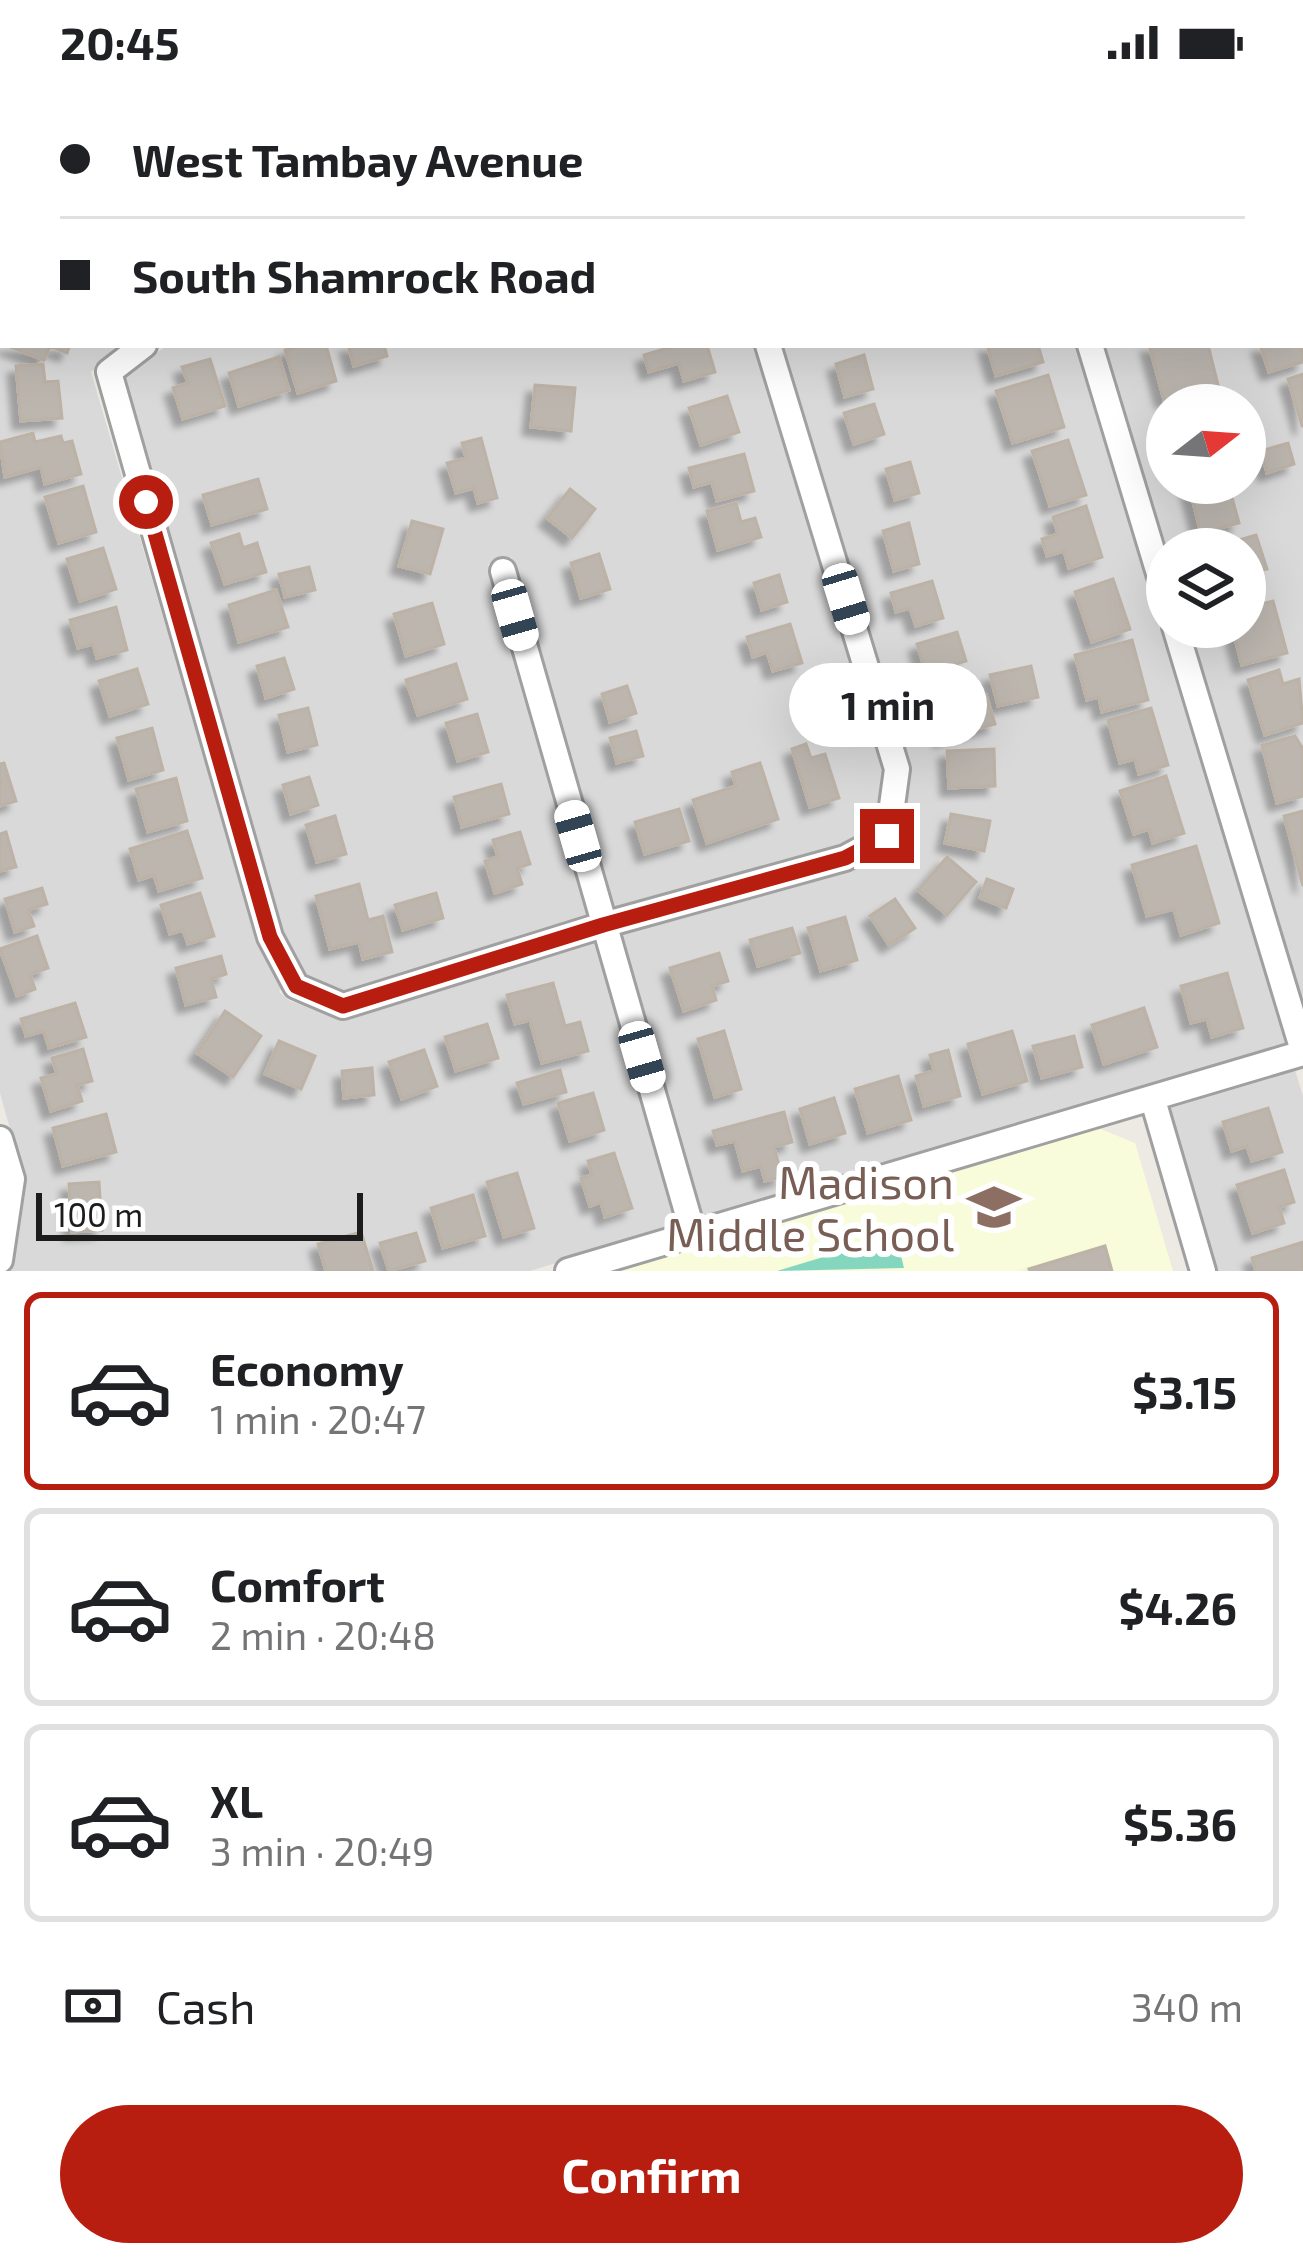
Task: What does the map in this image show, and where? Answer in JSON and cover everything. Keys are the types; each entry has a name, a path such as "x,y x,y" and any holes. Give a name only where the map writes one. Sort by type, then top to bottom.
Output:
{"street":[{"path":"140,348 109,372 270,937 296,986 343,1006 603,925 845,858 887,836 897,769 769,348"},
{"path":"1091,348 1146,530"},
{"path":"502,571 693,1232"},
{"path":"568,1271 1303,1052 1181,648"},
{"path":"1154,1100 1203,1271"},
{"path":"0,1138 12,1179 0,1260"}],"shaded area":[{"path":"0,348 122,348 91,372 258,940 282,987 279,992 290,1001 346,1017 594,939 678,1225 530,1271 11,1271 24,1180 0,1093"},
{"path":"164,348 756,348 884,770 876,829 841,848 612,910 511,557 488,564 588,918 345,994 306,977 282,932 123,376"},
{"path":"783,348 1078,348 1146,574 1146,648 1168,648 1288,1045 702,1218 618,932 898,847 904,839 909,765"},
{"path":"1104,348 1303,348 1303,1007 1194,648 1266,648 1266,528 1159,528 1151,504 1266,504 1266,384 1146,384 1146,487"},
{"path":"1294,1067 1303,1096 1303,1271 1216,1271 1169,1108"},
{"name":"Madison Middle School","path":"1098,1128 1135,1143 1173,1271 618,1271"}],"green space":[{"path":"896,1235 904,1268 777,1271"}],"building":[{"path":"13,348 49,348 44,360"},
{"path":"327,348 336,381 298,393 285,350"},
{"path":"349,348 385,348 387,356 354,366"},
{"path":"668,348 708,348 715,372 684,381 679,363 649,372 644,355"},
{"path":"988,348 1039,348 1043,362 996,376"},
{"path":"1150,348 1209,348 1218,384 1160,384"},
{"path":"1261,348 1302,348 1303,362 1269,372"},
{"path":"864,355 873,389 845,397 836,364"},
{"path":"279,357 289,390 239,406 229,373"},
{"path":"210,359 225,406 183,419 173,388 188,383 182,367"},
{"path":"43,364 45,382 58,381 62,418 21,421 16,366"},
{"path":"1303,374 1303,426 1302,426 1288,379"},
{"path":"1048,375 1064,427 1013,443 996,391"},
{"path":"535,385 575,388 571,431 531,427"},
{"path":"727,396 739,432 701,445 689,408"},
{"path":"874,404 884,434 854,444 844,413"},
{"path":"33,433 35,442 61,436 63,443 72,441 81,474 45,484 41,467 5,477 0,442"},
{"path":"481,438 497,498 478,503 474,488 456,493 447,463 466,458 462,443"},
{"path":"1068,440 1086,495 1050,506 1032,451"},
{"path":"1288,443 1294,464 1267,473 1266,450"},
{"path":"744,454 754,491 717,501 712,482 694,487 689,468"},
{"path":"910,462 919,493 895,500 886,469"},
{"path":"258,479 267,509 212,525 203,495"},
{"path":"83,486 96,532 59,543 45,497"},
{"path":"570,489 595,509 572,538 547,518"},
{"path":"736,503 741,522 755,518 761,537 718,550 707,511"},
{"path":"1193,504 1234,504 1239,523 1200,528"},
{"path":"1086,506 1102,557 1069,568 1064,551 1047,556 1042,539 1058,534 1053,517"},
{"path":"412,521 443,529 430,574 399,566"},
{"path":"909,523 919,564 894,571 883,531"},
{"path":"239,534 243,548 257,543 266,572 225,584 211,543"},
{"path":"103,548 116,589 80,601 67,559"},
{"path":"599,554 610,589 581,598 571,563"},
{"path":"309,567 315,590 285,597 279,574"},
{"path":"779,575 787,602 762,610 754,583"},
{"path":"1113,579 1130,629 1092,642 1075,592"},
{"path":"932,581 943,618 916,626 910,608 896,612 891,593"},
{"path":"276,590 288,627 239,642 229,605"},
{"path":"1273,601 1287,653 1242,665 1238,648 1266,648 1266,603"},
{"path":"432,603 444,644 406,656 394,614"},
{"path":"116,607 127,650 97,658 93,644 78,648 70,620"},
{"path":"790,624 802,663 773,671 767,652 753,657 747,637"},
{"path":"957,632 966,661 926,673 917,644"},
{"path":"1132,640 1148,700 1102,712 1099,697 1087,700 1075,655"},
{"path":"284,658 294,689 266,698 257,666"},
{"path":"456,664 467,699 418,715 406,680"},
{"path":"1031,666 1038,697 998,706 990,675"},
{"path":"137,669 148,704 110,716 99,681"},
{"path":"1279,670 1283,684 1299,679 1303,723 1265,735 1248,680"},
{"path":"627,686 636,713 610,722 602,694"},
{"path":"986,695 995,724 942,739 934,710"},
{"path":"308,708 317,745 288,752 279,715"},
{"path":"1151,708 1168,765 1139,774 1135,759 1120,763 1108,720"},
{"path":"477,714 488,752 458,761 446,723"},
{"path":"152,728 163,770 129,780 117,738"},
{"path":"636,731 643,756 617,763 610,738"},
{"path":"1295,736 1303,749 1303,796 1277,803 1262,745"},
{"path":"806,744 811,758 825,754 839,798 810,807 792,749"},
{"path":"994,749 995,786 949,788 947,751"},
{"path":"4,763 16,801 0,806 0,764"},
{"path":"760,763 778,819 707,843 693,800 736,786 732,772"},
{"path":"1166,776 1184,833 1153,843 1149,829 1134,834 1120,791"},
{"path":"309,777 318,805 291,814 283,785"},
{"path":"176,778 187,821 148,832 136,789"},
{"path":"501,784 509,814 462,827 454,797"},
{"path":"679,809 689,841 645,854 635,822"},
{"path":"1303,811 1303,886 1284,816"},
{"path":"951,814 990,821 984,851 945,843"},
{"path":"335,816 346,854 317,862 306,825"},
{"path":"187,831 202,878 159,891 154,875 139,880 130,849"},
{"path":"6,832 16,867 0,871 0,834"},
{"path":"520,832 530,864 517,868 522,884 495,893 485,861 498,857 493,840"},
{"path":"1196,846 1219,923 1181,935 1174,909 1147,916 1132,865"},
{"path":"947,857 976,882 947,915 918,890"},
{"path":"987,879 1013,889 1006,908 980,898"},
{"path":"359,884 368,920 383,916 392,952 363,959 359,942 330,949 316,896"},
{"path":"42,888 47,904 28,910 34,926 15,932 5,899"},
{"path":"200,893 214,936 188,944 183,930 170,934 161,905"},
{"path":"436,893 443,918 403,930 395,905"},
{"path":"895,899 915,928 889,945 870,916"},
{"path":"845,917 857,960 821,971 808,928"},
{"path":"792,928 800,953 758,966 750,940"},
{"path":"37,936 48,968 30,974 35,989 17,996 0,949"},
{"path":"719,953 728,981 712,986 716,1000 684,1011 670,968"},
{"path":"221,956 226,974 211,979 216,997 186,1005 176,968"},
{"path":"1227,973 1243,1028 1212,1037 1207,1019 1191,1023 1181,986"},
{"path":"553,983 565,1026 580,1022 588,1051 542,1063 530,1020 515,1024 507,995"},
{"path":"75,1003 86,1037 49,1048 44,1031 26,1036 21,1019"},
{"path":"1144,1008 1157,1047 1104,1064 1092,1025"},
{"path":"225,1011 261,1036 233,1077 197,1053"},
{"path":"487,1024 498,1058 456,1071 445,1037"},
{"path":"724,1031 741,1089 715,1097 698,1039"},
{"path":"1012,1031 1027,1081 983,1094 968,1044"},
{"path":"1074,1036 1082,1067 1042,1078 1033,1046"},
{"path":"279,1041 315,1056 301,1089 265,1074"},
{"path":"83,1049 92,1081 77,1085 82,1101 51,1111 41,1078 57,1074 52,1058"},
{"path":"424,1050 437,1086 402,1099 389,1062"},
{"path":"948,1050 960,1096 924,1106 916,1076 934,1071 930,1055"},
{"path":"372,1068 374,1095 344,1098 342,1071"},
{"path":"560,1070 566,1092 524,1104 517,1083"},
{"path":"898,1076 911,1120 868,1133 855,1089"},
{"path":"593,1093 604,1130 570,1141 558,1103"},
{"path":"834,1098 845,1133 810,1144 800,1109"},
{"path":"1268,1108 1282,1152 1252,1161 1247,1146 1232,1151 1223,1122"},
{"path":"784,1112 792,1142 774,1147 782,1177 765,1181 761,1166 743,1171 735,1141 717,1145 713,1131"},
{"path":"106,1114 116,1152 63,1166 53,1128"},
{"path":"614,1153 632,1208 605,1217 601,1202 590,1206 581,1178 592,1175 588,1161"},
{"path":"1284,1170 1294,1202 1279,1207 1284,1223 1253,1233 1237,1185"},
{"path":"517,1173 534,1228 504,1237 487,1182"},
{"path":"99,1182 102,1230 72,1232 69,1184"},
{"path":"473,1195 485,1236 443,1248 431,1208"},
{"path":"361,1232 373,1271 326,1271 318,1244"},
{"path":"416,1233 425,1261 389,1271 380,1243"},
{"path":"1303,1242 1303,1271 1256,1271 1252,1258"},
{"path":"1105,1246 1112,1271 1029,1269"}],"place":[{"name":"Madison Middle School","path":"994,1207"}],"route":[{"path":"146,502 270,937 296,986 343,1006 603,925 845,858 887,836"}]}
